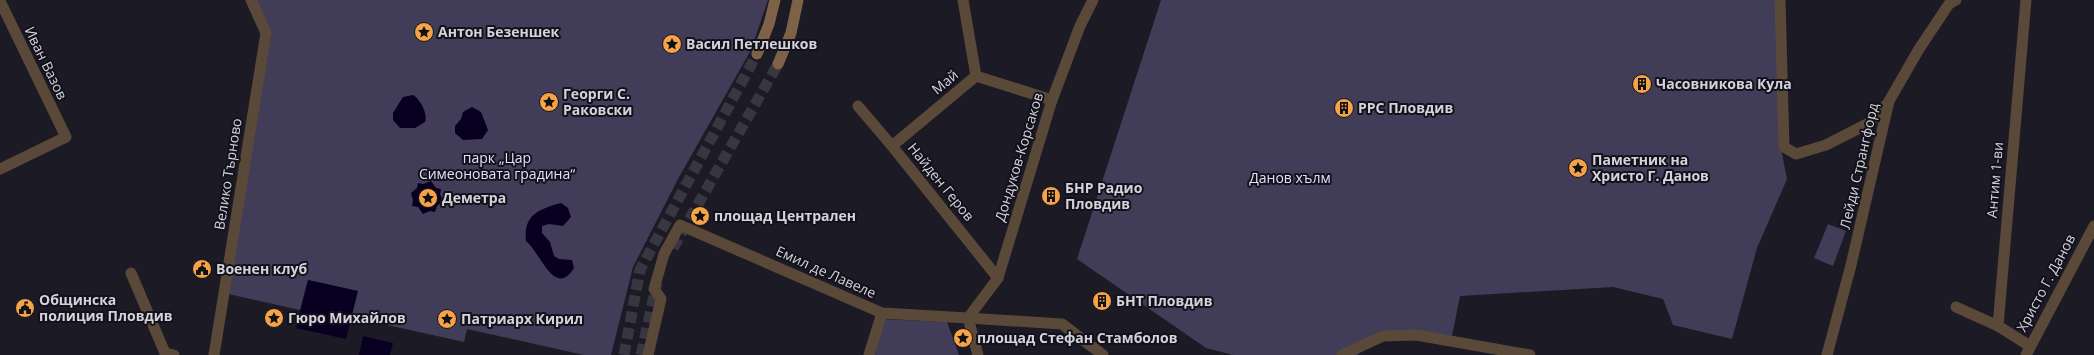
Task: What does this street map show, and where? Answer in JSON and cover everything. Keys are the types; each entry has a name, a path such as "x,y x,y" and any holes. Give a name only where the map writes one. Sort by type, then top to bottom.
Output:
{"main road":[{"path":"757,54 769,24 776,0"},
{"path":"778,64 790,33 798,0"}],"street":[{"name":"Велико Търново","path":"214,355 266,33 251,0"},
{"name":"Май","path":"892,146 976,76 963,0"},
{"path":"1082,0 1084,16"},
{"name":"Дондуков-Корсаков","path":"968,318 998,278 1052,100 1084,16 1093,0"},
{"path":"1780,0 1784,147 1796,154 1826,145 1869,123 1890,101"},
{"name":"Лейди Странгфорд","path":"1827,355 1851,265 1890,101 1919,49 1949,4 1956,0"},
{"name":"Антим 1-ви","path":"1998,326 2026,0"},
{"name":"Иван Вазов","path":"0,1 66,137 0,169"},
{"path":"976,76 1052,100"},
{"name":"Найден Геров","path":"858,106 998,278"},
{"name":"Емил де Лавеле","path":"648,355 661,299 654,289 664,254 680,225 882,313 968,318"},
{"name":"Христо Г. Данов","path":"2028,350 2094,226"},
{"path":"131,273 165,353 174,355"},
{"path":"1956,307 1998,326 2028,350"},
{"path":"869,355 882,313"},
{"path":"978,355 968,318 1062,324 1103,355"},
{"path":"1342,355 1383,336 1416,335 1530,355"}],"green space":[{"name":"парк „Цар Симеоновата градина“","path":"255,0 768,0 751,50 678,179 633,267 611,355 584,355 467,329 464,342 351,317 357,291 308,280 300,310 228,294 271,33"},
{"name":"Данов хълм","path":"1161,0 1778,0 1780,143 1787,179 1757,248 1732,339 1673,325 1663,299 1613,287 1460,296 1452,336 1364,341 1358,355 1233,355 1206,348 1077,259"},
{"path":"1828,224 1846,231 1833,266 1814,258"},
{"path":"882,319 947,322 959,355 875,355"}],"shaded area":[{"path":"413,95 423,107 426,119 425,122 415,128 400,128 393,120 393,113 403,97"},
{"path":"472,107 481,112 488,130 482,139 463,140 455,133 455,126 461,119 463,112"},
{"path":"431,181 436,188 441,189 440,194 443,201 437,206 435,212 430,211 423,214 418,207 412,206 413,200 411,193 417,188 418,183 423,184"},
{"path":"561,203 568,208 571,217 563,226 549,224 542,226 542,233 550,242 554,256 559,259 572,260 574,268 567,276 560,278 554,276 548,270 526,241 526,232 527,225 534,214"},
{"path":"308,280 358,291 346,339 296,328"},
{"path":"363,336 393,343 390,355 359,355"}],"tunnel":[{"path":"624,355 640,270 757,54"},
{"path":"673,248 778,64"},
{"path":"641,355 657,283"}],"place":[{"name":"Антон Безеншек","path":"424,32"},
{"name":"Васил Петлешков","path":"672,44"},
{"name":"Часовникова Кула","path":"1642,84"},
{"name":"Георги С. Раковски","path":"549,102"},
{"name":"РРС Пловдив","path":"1344,108"},
{"name":"Паметник на Христо Г. Данов","path":"1578,168"},
{"name":"БНР Радио Пловдив","path":"1051,196"},
{"name":"Деметра","path":"428,198"},
{"name":"площад Централен","path":"700,216"},
{"name":"Военен клуб","path":"202,269"},
{"name":"БНТ Пловдив","path":"1102,301"},
{"name":"Общинска полиция Пловдив","path":"25,308"},
{"name":"Гюро Михайлов","path":"274,318"},
{"name":"Патриарх Кирил","path":"447,319"},
{"name":"площад Стефан Стамболов","path":"963,338"}]}
